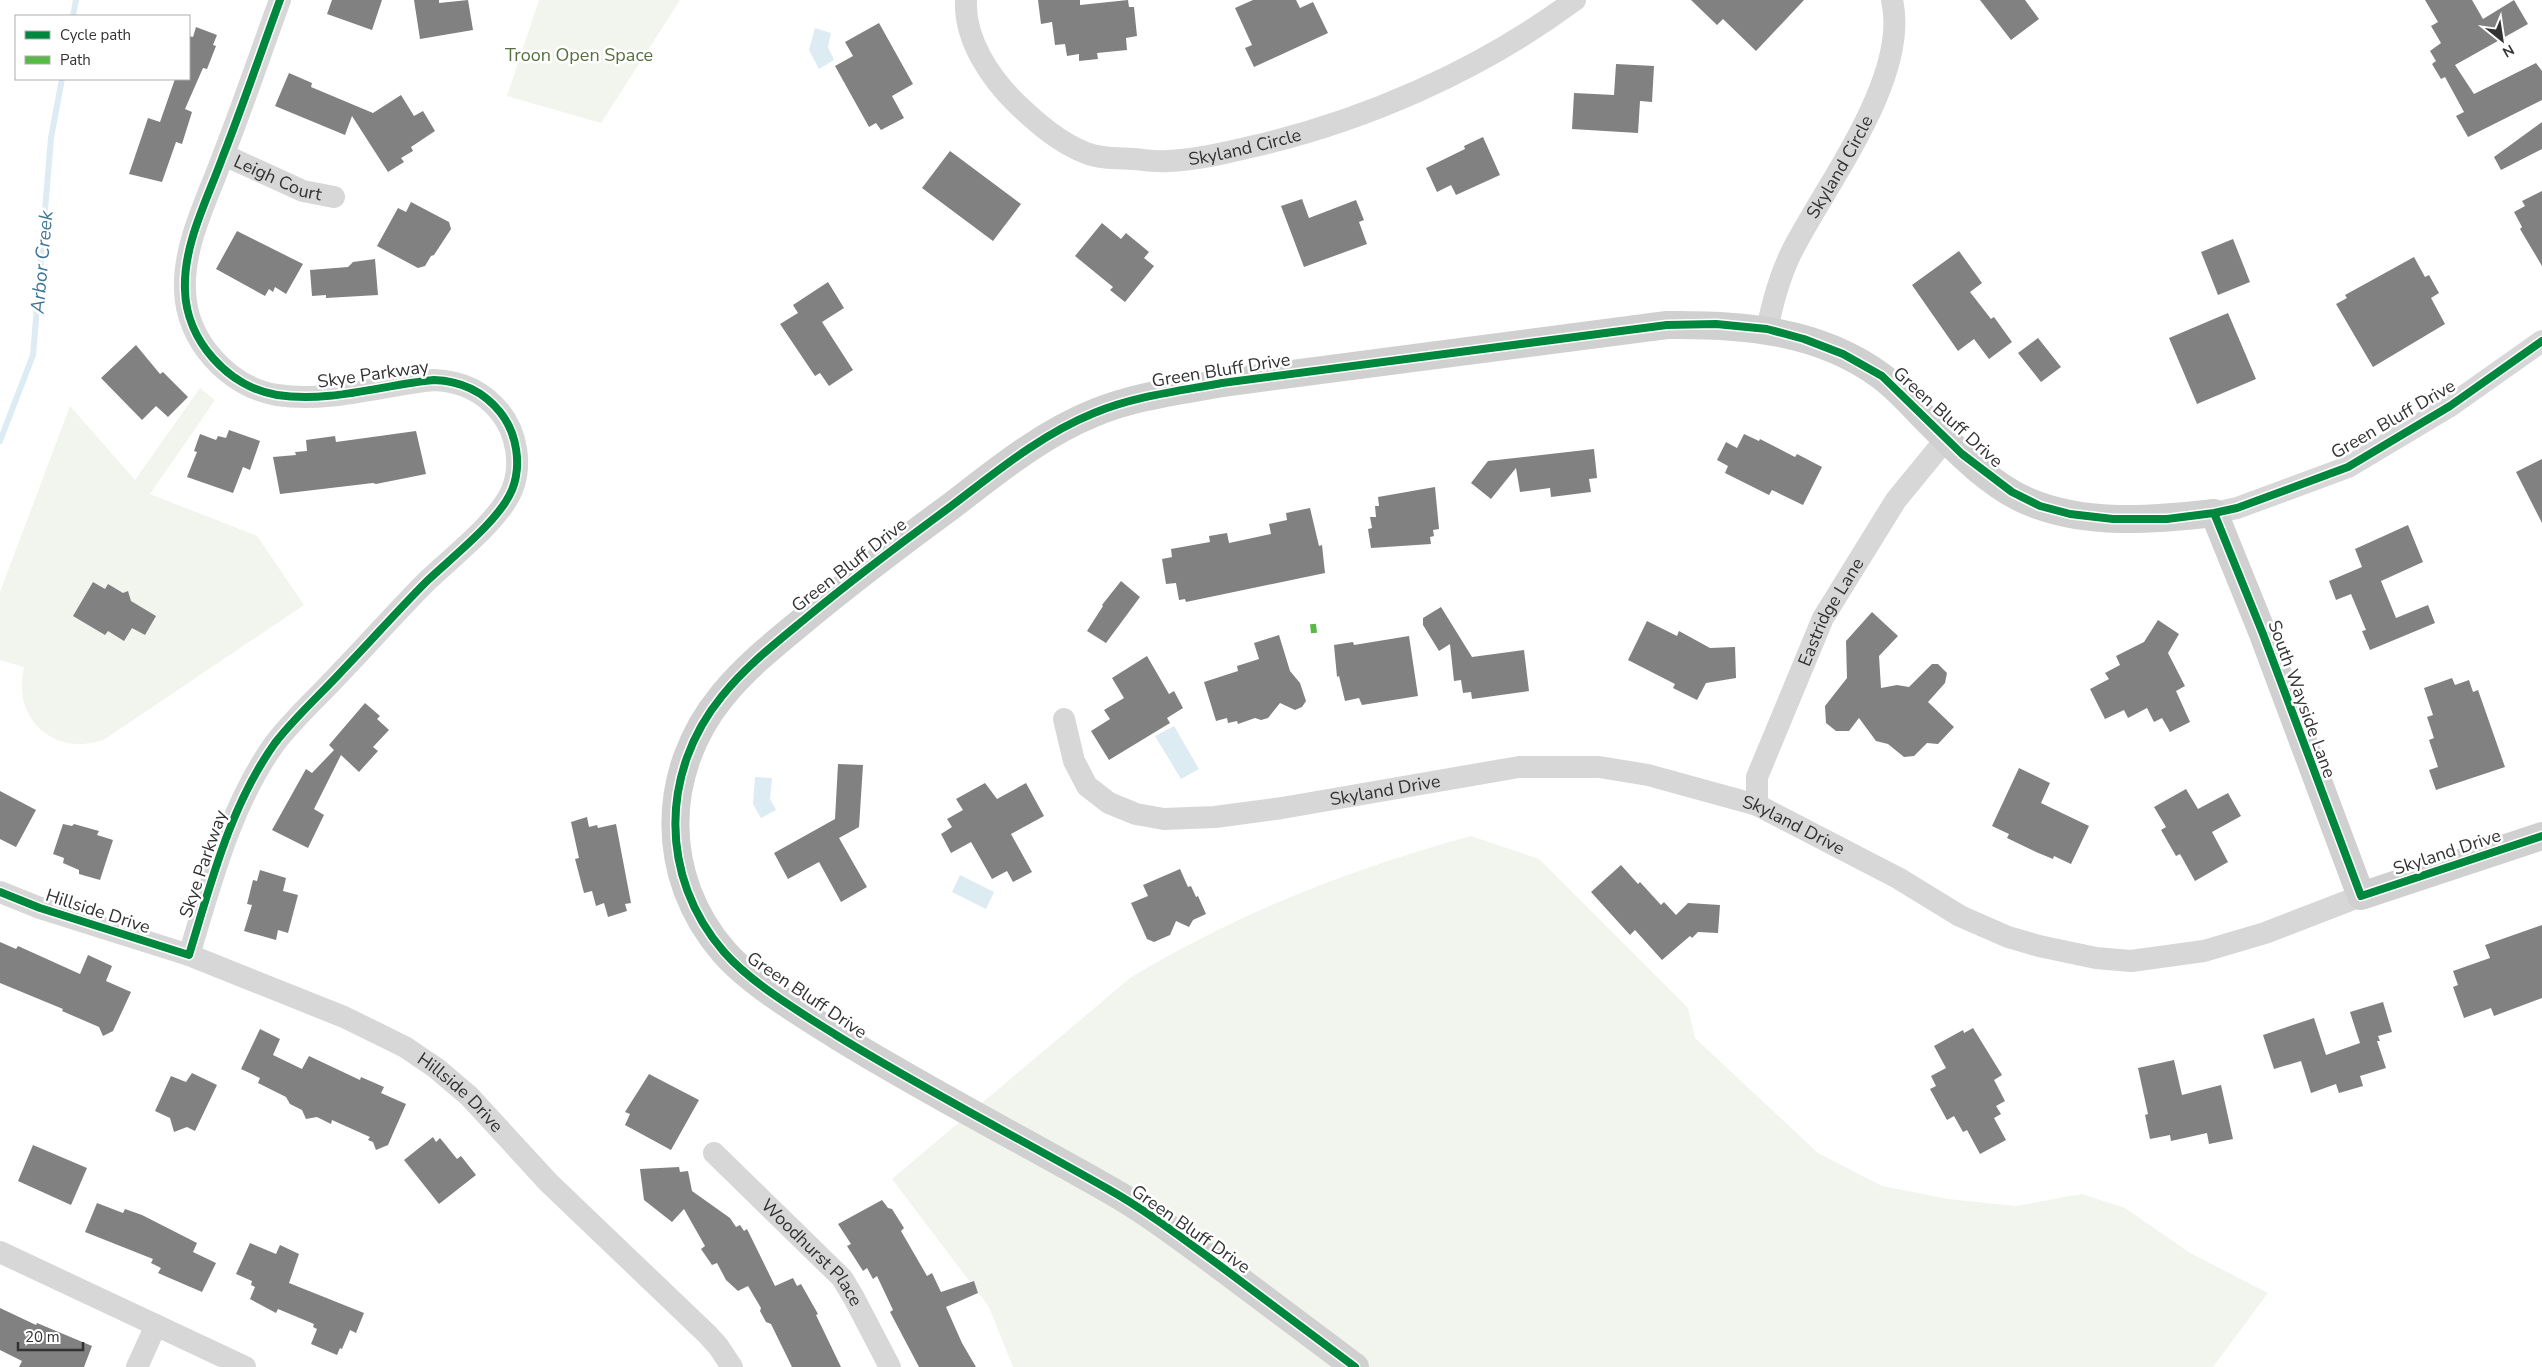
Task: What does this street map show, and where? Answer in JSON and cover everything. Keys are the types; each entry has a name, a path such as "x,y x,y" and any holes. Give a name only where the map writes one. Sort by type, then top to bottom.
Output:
{"street":[{"name":"Skye Parkway","path":"189,955 236,812 276,743 410,599 494,517 512,490 516,467 513,436 502,415 487,398 463,385 434,380 306,398 276,394 256,389 235,380 219,365 193,328 187,307 185,290 192,242 280,0"},
{"name":"Skyland Circle","path":"966,0 973,40 993,78 1021,108 1061,141 1086,153 1109,158 1168,161 1206,157 1264,144 1311,131 1375,108 1479,61 1575,0"},
{"name":"Skyland Circle","path":"1767,329 1775,290 1792,252 1872,105 1890,61 1895,33 1892,0"},
{"name":"Leigh Court","path":"224,155 302,191 334,197"},
{"name":"Green Bluff Drive","path":"1355,1367 1139,1208 893,1070 814,1021 734,962 700,919 679,868 675,840 675,804 686,759 709,713 751,664 851,580 1028,448 1094,413 1155,395 1222,383 1667,325 1716,324 1767,329 1804,338 1872,369 1893,386 1946,439 1995,480 2024,500 2070,514 2113,519 2166,518 2214,513 2237,508 2348,467 2450,406 2542,341"},
{"name":"Eastridge Lane","path":"1757,804 1757,778 1823,618 1855,562 1896,500 1946,439"},
{"name":"South Wayside Lane","path":"2214,513 2263,634 2361,896"},
{"name":"Skyland Drive","path":"1064,719 1074,761 1087,786 1109,803 1127,810 1164,819 1215,818 1519,767 1599,767 1648,775 1757,804 1898,878 1960,916 2008,937 2039,946 2096,958 2132,961 2204,952 2265,933 2361,896 2542,836"},
{"name":"Hillside Drive","path":"0,892 40,908 189,955 344,1017 405,1047 436,1068 469,1096 549,1183 707,1334 718,1346 732,1367"},
{"name":"Woodhurst Place","path":"714,1153 842,1278 890,1367"},
{"path":"0,1252 245,1367"},
{"path":"136,1367 156,1325"}],"green space":[{"name":"Troon Open Space","path":"539,0 680,0 601,123 507,96"},
{"path":"200,388 215,400 150,494 257,536 304,605 105,739 87,744 70,743 54,739 41,730 31,718 24,703 22,686 24,667 0,660 0,592 70,406 135,480"},
{"path":"1471,836 1539,859 1688,1008 1695,1038 1818,1153 1882,1186 1948,1199 2016,1206 2082,1194 2125,1208 2190,1253 2268,1293 2213,1367 1013,1367 989,1307 892,1179 1130,978 1211,933 1296,895 1383,863"}],"shaded area":[{"path":"815,28 831,33 828,47 834,60 819,69 809,50"},
{"path":"1174,726 1199,769 1181,779 1155,736"},
{"path":"755,777 772,778 770,799 776,810 761,818 753,804"},
{"path":"960,875 994,892 986,909 952,892"}],"building":[{"path":"332,0 382,0 372,30 327,14"},
{"path":"414,0 439,0 439,3 468,0 473,30 420,39"},
{"path":"1038,0 1080,0 1080,5 1128,0 1129,7 1134,7 1137,36 1126,38 1127,50 1097,53 1098,59 1079,61 1079,54 1067,56 1065,44 1055,45 1052,22 1041,24"},
{"path":"1253,0 1296,0 1300,8 1313,2 1328,33 1254,67 1245,48 1252,45 1235,8"},
{"path":"1691,0 1804,0 1756,51 1723,19 1717,25"},
{"path":"1980,0 2025,0 2039,19 2011,40"},
{"path":"2425,0 2472,0 2483,19 2514,0 2528,24 2455,65 2474,94 2536,63 2542,71 2542,100 2468,137 2456,116 2464,112 2445,77 2441,79 2432,64 2436,61 2430,51 2441,43 2431,26 2438,22"},
{"path":"879,23 913,84 892,96 904,118 881,130 876,123 869,127 835,66 853,56 845,42"},
{"path":"196,27 217,35 213,45 216,46 207,69 203,68 185,109 192,112 182,144 176,142 162,182 129,174 148,118 160,122 175,80 190,80 190,36 193,37"},
{"path":"1616,64 1654,66 1652,102 1640,101 1638,133 1572,129 1574,93 1614,95"},
{"path":"289,73 312,83 311,87 373,113 401,95 414,116 423,111 435,131 411,147 413,151 401,158 404,162 388,172 352,116 345,135 275,106"},
{"path":"2542,122 2542,149 2501,170 2494,157"},
{"path":"1483,137 1500,175 1456,195 1451,185 1437,192 1426,168 1465,149 1464,146"},
{"path":"950,151 1021,204 993,241 922,188"},
{"path":"2542,191 2542,266 2520,229 2522,227 2514,212 2525,206 2522,201"},
{"path":"1302,199 1309,218 1356,200 1364,220 1359,222 1367,244 1304,267 1281,206"},
{"path":"411,202 449,222 451,229 425,266 418,268 377,246 398,208 406,212"},
{"path":"1102,223 1121,239 1126,233 1149,252 1144,258 1154,266 1125,302 1110,290 1113,287 1075,256"},
{"path":"237,231 303,264 286,294 275,287 273,292 269,289 265,296 216,269"},
{"path":"2233,239 2250,282 2218,295 2201,252"},
{"path":"1959,251 1982,283 1970,292 1991,319 1994,317 2012,342 1989,359 1974,339 1958,351 1912,285"},
{"path":"2414,257 2425,277 2429,275 2439,293 2431,298 2445,324 2373,367 2336,304 2347,298 2345,295"},
{"path":"375,259 378,295 326,298 326,295 312,296 310,270 348,267 353,262"},
{"path":"828,282 844,308 822,322 853,370 829,386 820,373 815,376 780,324 798,313 793,305"},
{"path":"2228,313 2256,379 2197,404 2169,338"},
{"path":"2038,338 2061,367 2041,382 2018,353"},
{"path":"136,345 160,374 163,372 188,397 168,417 156,406 142,420 101,378"},
{"path":"229,430 260,441 250,470 243,467 233,493 187,477 197,452 194,451 200,434 216,440 218,436 226,438"},
{"path":"416,431 426,474 376,484 280,494 273,457 296,455 295,452 307,451 306,440 335,436 336,442"},
{"path":"1744,434 1759,441 1760,439 1795,457 1797,454 1822,467 1803,505 1772,490 1769,495 1725,473 1728,466 1717,460 1726,442 1737,448"},
{"path":"1594,449 1597,478 1589,479 1591,492 1551,497 1550,488 1520,492 1516,468 1491,499 1471,483 1488,461"},
{"path":"2542,459 2542,523 2516,472"},
{"path":"1435,487 1439,529 1433,530 1434,536 1430,537 1431,544 1371,548 1368,529 1372,528 1370,517 1376,517 1375,506 1379,506 1378,497"},
{"path":"1310,508 1319,546 1322,545 1325,573 1186,602 1185,599 1179,600 1176,583 1166,584 1162,559 1172,557 1171,549 1210,542 1209,536 1227,533 1229,543 1271,534 1269,524 1287,520 1286,513"},
{"path":"2408,525 2423,562 2381,581 2396,618 2428,605 2435,623 2370,650 2362,631 2366,630 2351,594 2336,600 2329,581 2362,567 2355,549"},
{"path":"1121,581 1140,597 1106,643 1087,631 1102,605"},
{"path":"93,582 105,589 108,584 123,593 128,591 131,601 156,616 145,635 132,628 124,641 108,631 105,635 73,616"},
{"path":"1441,607 1472,657 1524,650 1529,691 1472,699 1471,692 1463,693 1461,680 1454,681 1450,644 1439,651 1423,625 1423,618"},
{"path":"1872,612 1898,636 1879,656 1881,688 1897,685 1909,687 1932,664 1938,664 1947,673 1945,683 1928,702 1954,727 1938,744 1927,743 1914,756 1904,757 1888,744 1876,741 1859,718 1849,731 1836,731 1826,723 1825,706 1847,678 1846,641"},
{"path":"2158,620 2179,634 2168,653 2185,686 2176,691 2190,722 2170,732 2162,718 2154,722 2147,708 2128,718 2124,710 2105,719 2090,689 2109,679 2105,673 2120,665 2116,656 2144,642"},
{"path":"1647,621 1677,636 1679,631 1710,648 1735,647 1736,678 1706,683 1697,700 1673,688 1675,684 1628,660"},
{"path":"1279,635 1290,671 1300,683 1306,701 1302,707 1295,710 1280,703 1268,718 1261,720 1255,718 1238,724 1237,721 1228,723 1227,718 1216,721 1204,682 1238,671 1237,666 1259,659 1254,643"},
{"path":"1409,636 1418,696 1362,705 1359,698 1345,701 1339,676 1337,677 1334,645 1353,642 1354,645"},
{"path":"1147,656 1169,694 1174,691 1183,708 1167,718 1170,723 1109,760 1091,731 1110,719 1104,710 1124,698 1112,678"},
{"path":"2452,678 2455,685 2469,680 2473,692 2478,690 2505,767 2436,790 2429,770 2438,767 2429,740 2434,738 2427,717 2433,715 2424,688"},
{"path":"365,703 380,716 377,719 389,730 373,747 378,751 359,772 341,755 314,809 324,815 308,848 272,830 306,769 312,773 334,750 329,745"},
{"path":"838,764 863,765 859,827 839,838 867,887 841,902 819,862 788,879 774,853 835,819"},
{"path":"2019,768 2050,783 2041,803 2089,826 2071,864 2054,856 2053,859 2036,852 2007,838 2009,834 1992,826"},
{"path":"985,783 997,799 1026,783 1044,816 1011,834 1032,872 1013,882 1007,871 992,879 971,842 951,853 941,834 952,827 947,819 963,810 956,799"},
{"path":"2186,789 2198,809 2228,793 2241,816 2212,832 2228,862 2195,881 2180,854 2176,856 2161,830 2166,827 2154,807"},
{"path":"0,791 36,810 16,847 0,839"},
{"path":"587,817 589,827 597,825 598,828 616,824 631,903 625,904 627,911 608,917 604,903 596,906 592,891 584,893 575,859 579,858 571,822"},
{"path":"63,824 72,826 74,824 99,831 97,835 113,840 100,880 79,874 79,870 63,863 64,858 53,854"},
{"path":"1621,865 1661,905 1664,902 1676,915 1688,903 1720,905 1718,933 1698,932 1692,938 1690,936 1662,960 1635,930 1630,935 1591,892"},
{"path":"1180,869 1188,887 1191,886 1196,897 1198,896 1206,914 1193,920 1189,927 1176,921 1170,935 1154,942 1147,939 1131,903 1148,896 1143,885"},
{"path":"260,870 286,878 283,891 298,895 288,933 278,930 276,940 244,931 252,905 247,904 253,880 257,881"},
{"path":"2542,925 2542,998 2494,1016 2491,1008 2464,1018 2453,987 2458,985 2453,971 2490,958 2485,945"},
{"path":"0,942 16,949 18,946 80,974 88,955 112,966 106,981 131,992 113,1031 103,1036 99,1027 62,1011 63,1009 0,983"},
{"path":"2383,1002 2392,1032 2378,1036 2380,1041 2377,1041 2386,1068 2360,1076 2363,1086 2339,1093 2336,1084 2311,1093 2301,1061 2274,1069 2263,1035 2314,1018 2326,1055 2360,1043 2350,1012"},
{"path":"1973,1028 2002,1075 1994,1080 2005,1101 1996,1106 2001,1114 1994,1118 2006,1140 1980,1154 1967,1130 1963,1132 1954,1116 1947,1120 1930,1089 1936,1086 1931,1076 1946,1068 1934,1046 1963,1030 1964,1033"},
{"path":"260,1029 280,1039 273,1055 302,1069 309,1056 360,1080 361,1077 384,1087 381,1093 406,1104 388,1145 376,1150 373,1142 368,1140 370,1137 332,1120 331,1124 317,1117 306,1119 302,1110 290,1104 286,1097 258,1083 260,1078 241,1069"},
{"path":"2174,1060 2182,1095 2221,1085 2233,1139 2209,1144 2207,1133 2171,1141 2170,1135 2150,1139 2145,1115 2148,1114 2138,1068"},
{"path":"192,1073 217,1085 195,1131 187,1127 174,1132 170,1118 155,1111 171,1076 186,1082"},
{"path":"649,1074 699,1100 671,1150 625,1125 630,1114 625,1112"},
{"path":"433,1137 436,1142 440,1138 457,1159 461,1156 476,1175 439,1204 404,1160"},
{"path":"33,1145 87,1168 71,1205 18,1181"},
{"path":"679,1167 680,1172 688,1171 692,1191 730,1218 736,1227 740,1225 744,1231 747,1229 775,1286 793,1278 797,1286 801,1284 818,1314 816,1315 841,1367 792,1367 771,1324 766,1322 760,1311 761,1308 748,1286 738,1291 726,1280 717,1263 712,1265 701,1249 705,1246 684,1209 672,1222 644,1200 640,1169"},
{"path":"882,1200 888,1208 892,1209 904,1228 901,1231 927,1276 932,1273 941,1292 974,1281 978,1293 946,1307 962,1343 976,1367 919,1367 890,1312 893,1310 877,1276 873,1279 867,1268 863,1271 847,1246 851,1244 838,1224"},
{"path":"97,1203 123,1213 125,1209 142,1215 197,1243 193,1252 216,1263 202,1292 158,1273 161,1268 151,1263 153,1259 85,1232"},
{"path":"250,1243 276,1254 280,1245 299,1254 289,1283 364,1313 356,1333 350,1330 342,1349 340,1348 337,1355 311,1344 317,1329 313,1327 314,1324 278,1309 276,1313 250,1299 255,1287 251,1285 252,1281 236,1274"},
{"path":"0,1308 36,1325 37,1323 92,1346 84,1367 19,1367 22,1361 0,1350"}],"waterway":[{"name":"Arbor Creek","path":"73,15 76,0"},
{"name":"Arbor Creek","path":"0,441 33,355 51,138 62,80"}],"marked path":[{"path":"1313,624 1314,633"}],"cycle path":[{"path":"0,892 40,908 189,955 223,846 259,767 275,743 299,715 416,592 486,526 506,502 512,490 517,470 514,439 506,420 500,412 486,398 471,388 453,382 434,380 317,397 277,395 259,390 242,382 227,371 213,358 193,326 187,309 185,290 185,273 192,238 280,0"},
{"path":"1355,1367 1195,1247 1138,1207 903,1075 836,1035 762,986 735,964 724,952 703,923 688,891 678,858 675,824 678,791 687,758 702,726 722,696 751,664 841,589 1002,468 1055,432 1094,413 1125,402 1222,383 1667,325 1716,324 1767,329 1804,339 1843,354 1882,376 1962,454 2012,492 2040,506 2070,514 2113,519 2167,519 2237,508 2348,467 2450,406 2542,341"},
{"path":"2214,513 2263,634 2361,896 2542,836"}]}
